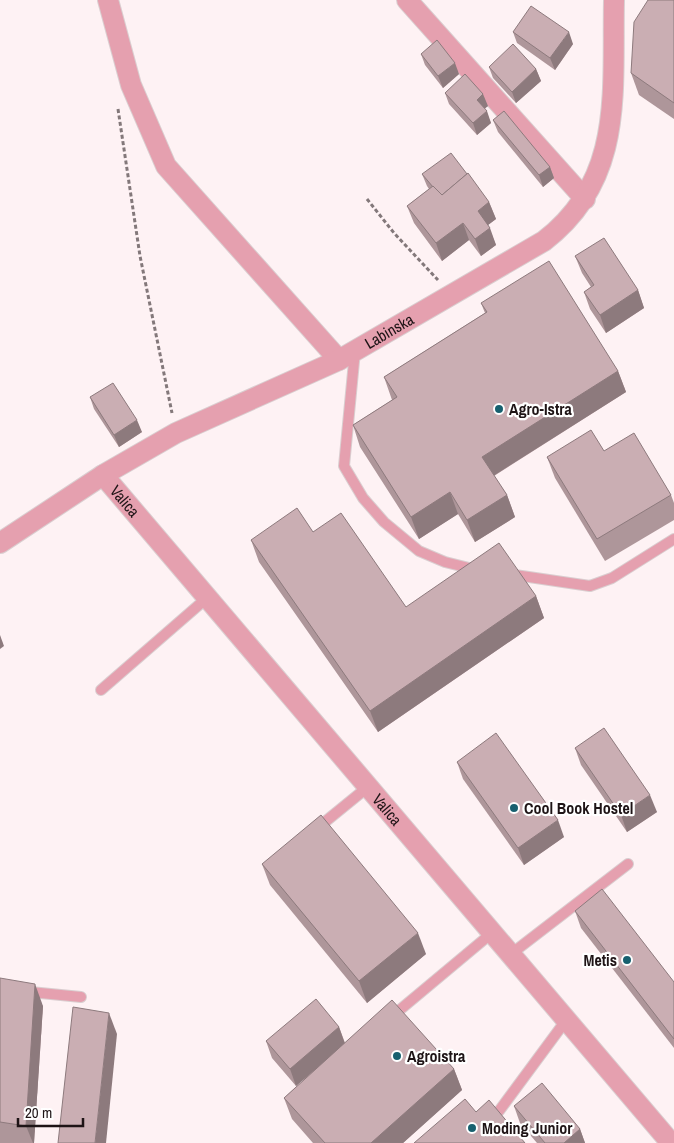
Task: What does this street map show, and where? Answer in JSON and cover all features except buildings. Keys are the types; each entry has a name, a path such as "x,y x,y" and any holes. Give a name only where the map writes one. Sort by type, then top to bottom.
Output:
{"street":[{"path":"108,0 129,77 166,166 347,355"},
{"path":"408,0 585,199"},
{"name":"Labinska","path":"0,543 103,475 176,433 347,355 544,242 559,230 585,199 604,160 610,136 613,114 614,0"},
{"name":"Valica","path":"103,475 671,1143"}],"lane":[{"path":"347,355 344,466 358,490 384,522 419,551 468,569 590,586 612,578 674,539"},
{"path":"101,690 208,597"},
{"path":"308,836 369,786"},
{"path":"511,954 628,864"},
{"path":"382,1024 493,932"},
{"path":"0,989 81,997"},
{"path":"499,1111 567,1019"}],"path":[{"path":"129,77 118,111 140,256 176,433"},
{"path":"367,199 394,233 452,295"}],"place":[{"name":"Agro-Istra","path":"499,409"},
{"name":"Cool Book Hostel","path":"514,808"},
{"name":"Metis","path":"627,960"},
{"name":"Agroistra","path":"397,1056"},
{"name":"Moding Junior","path":"472,1128"}]}
